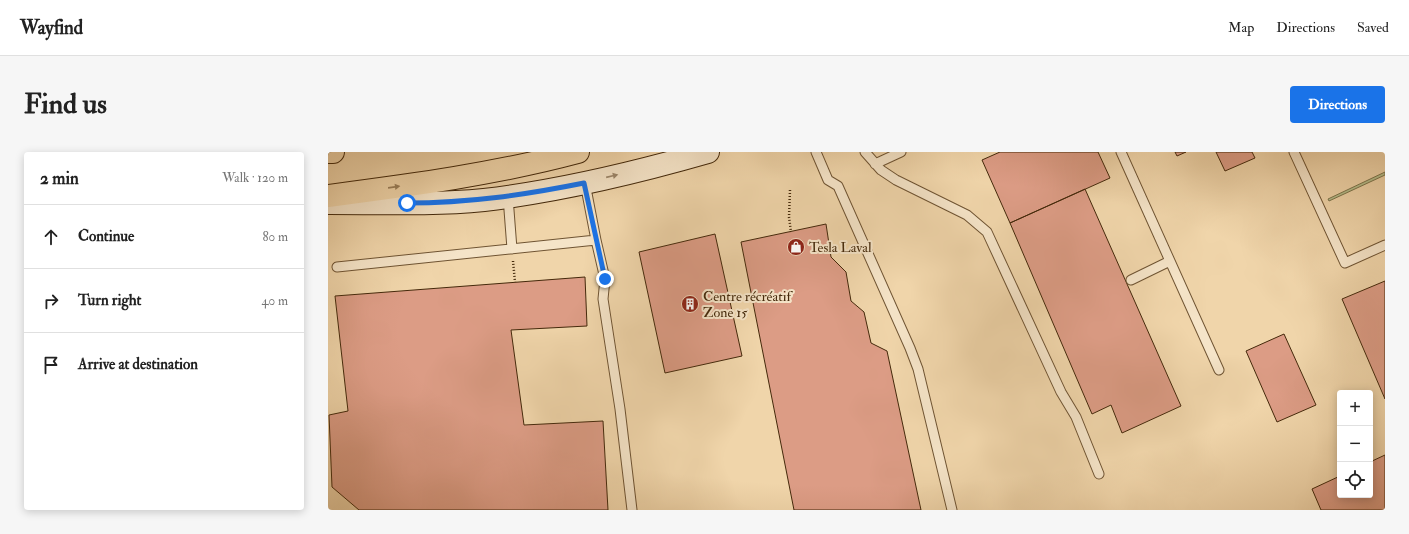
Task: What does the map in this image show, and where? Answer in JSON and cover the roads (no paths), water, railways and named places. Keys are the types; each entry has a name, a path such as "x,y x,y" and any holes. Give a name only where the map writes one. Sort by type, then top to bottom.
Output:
{"highway":[{"path":"328,152 333,152"},
{"path":"328,196 514,167 578,152"}],"street":[{"path":"328,203 434,203 508,197 584,183 708,152"}],"lane":[{"path":"816,152 828,180 838,186 911,349 918,369 952,510"},
{"path":"865,152 874,164 896,180 967,215 987,232 1061,392 1076,417 1100,474"},
{"path":"874,164 901,152"},
{"path":"1121,152 1220,370"},
{"path":"1294,152 1345,263 1385,245"},
{"path":"584,183 605,279 603,299 620,409 632,510"},
{"path":"508,197 512,249"},
{"path":"337,267 596,240"},
{"path":"1131,280 1170,261"}],"place":[{"name":"Tesla Laval","path":"796,247"},
{"name":"Centre récréatif Zone 15","path":"690,304"}]}
